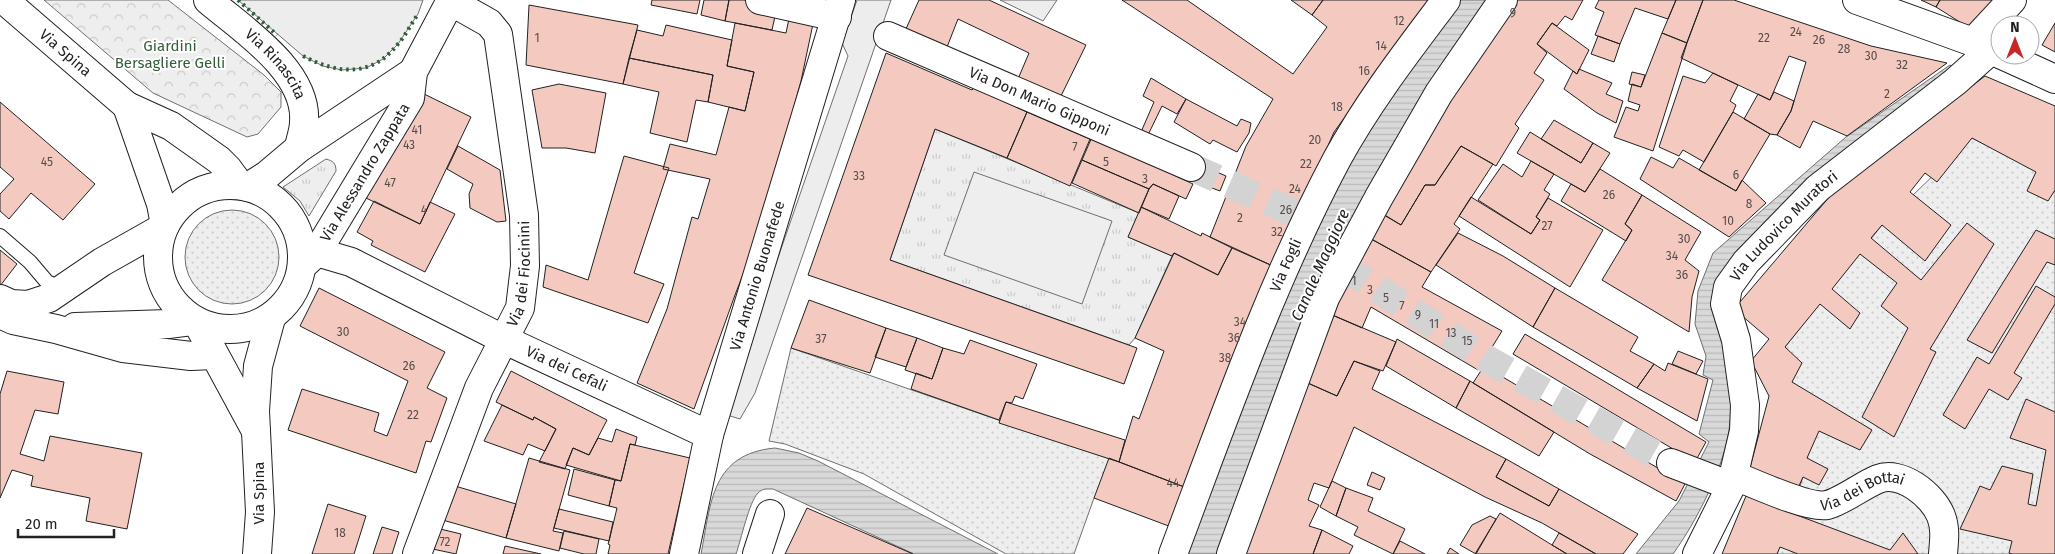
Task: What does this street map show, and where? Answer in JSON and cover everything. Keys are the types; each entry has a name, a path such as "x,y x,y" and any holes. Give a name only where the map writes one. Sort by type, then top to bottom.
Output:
{"street":[{"name":"Via Spina","path":"4,0 127,106 171,126 219,160 243,185"},
{"name":"Via Rinascita","path":"208,0 273,56 298,88 303,105 304,122 299,148"},
{"name":"Via Alessandro Zappata","path":"310,259 410,98 413,72 450,0"},
{"name":"Via dei Fiocinini","path":"417,554 479,388 520,308 525,266 524,215 498,34 489,23 450,0"},
{"path":"760,0 839,8"},
{"name":"Via Fogli","path":"1173,554 1267,308 1304,218 1376,94 1446,0"},
{"path":"1230,554 1325,298 1379,197 1439,93 1503,0"},
{"path":"1857,0 1990,50"},
{"name":"Via Ludovico Muratori","path":"2006,15 2012,0"},
{"name":"Via Antonio Buonafede","path":"684,554 709,435 839,8"},
{"name":"Via Don Mario Gipponi","path":"888,36 1191,167"},
{"name":"Via Ludovico Muratori","path":"1697,554 1732,481 1744,431 1745,405 1736,340 1725,304 1728,287 1746,262 1818,188 1955,82 1990,51"},
{"path":"2024,65 2055,79"},
{"name":"Via Alessandro Zappata","path":"243,185 267,175 299,148 413,72"},
{"path":"127,106 161,204 165,226"},
{"path":"56,329 93,325 195,323 222,329 253,326 271,318 289,299 310,259 303,249 290,214 271,197 243,185 213,186 194,194 178,207 165,226 158,252 161,278 168,294 195,323"},
{"path":"0,299 11,304 28,305 49,298 102,262 165,226"},
{"name":"Via dei Cefali","path":"310,259 351,262 505,340 709,435"},
{"path":"62,289 74,297 93,325"},
{"path":"0,314 12,320 56,329 123,348 191,356 214,355"},
{"name":"Via Spina","path":"258,554 260,512 255,410 258,366 271,318"},
{"name":"Via Spina","path":"195,323 208,340 214,355 256,432"},
{"name":"Via dei Bottai","path":"1671,463 1810,504 1827,505 1879,479 1900,478 1923,492 1934,503 1941,516 1945,531 1943,554"},
{"path":"757,554 770,514"}],"lane":[{"path":"0,236 30,262 47,282 62,289"}],"green space":[{"name":"Giardini Bersagliere Gelli","path":"44,0 168,0 264,75 281,92 281,107 258,134 247,137 153,93"},
{"path":"935,129 1139,213 1128,237 1172,256 1135,338 1129,345 890,260"},
{"path":"1972,138 2055,179 2055,506 2044,554 1777,554 1803,477 1807,458 1785,347 1882,225"},
{"path":"326,159 334,163 336,171 309,216 300,201 283,187"},
{"path":"974,172 1112,221 1082,304 944,255"},
{"path":"232,210 250,214 265,224 275,239 279,257 275,275 265,290 250,300 232,304 214,300 199,290 189,275 185,257 189,239 199,224 214,214"},
{"path":"791,348 1119,462 1094,498 1074,554 1006,554 864,474 785,444 769,441"}],"shaded area":[{"path":"238,0 423,0 418,14 398,44 383,59 366,68 342,70 323,66 303,56"},
{"path":"857,0 891,0 755,393 740,419 727,415 730,396 848,56 842,43"},
{"path":"1000,0 1057,0 1043,21"}],"water":[{"name":"Canale Maggiore","path":"1456,0 1495,0 1451,66 1226,554 1184,554 1233,423 1339,173"},
{"path":"1950,65 1960,71 1734,263 1733,389 1729,430 1721,462 1691,527 1673,554 1636,554 1679,501 1709,442 1699,434 1713,380 1703,375 1706,356 1695,324 1698,291 1713,253 1846,137"},
{"path":"775,448 799,453 818,461 998,554 914,554 773,489 765,489 758,493 748,513 736,554 701,554 712,500 718,484 726,471 738,460 754,452"}],"building":[{"path":"652,0 700,0 697,14 651,5"},
{"path":"704,0 729,0 725,21 701,15"},
{"path":"729,0 744,0 777,7 772,30 725,21"},
{"path":"818,0 801,81 759,233 694,409 637,383 667,309 692,217 698,219 710,179 663,169 670,144 716,155 729,107 745,111 754,72 727,66 735,23 786,33 792,4"},
{"path":"919,0 989,0 1086,45 1060,98 1018,79 1029,53 958,19 947,47 905,31"},
{"path":"1122,0 1187,0 1293,74 1327,27 1312,15 1323,0 1436,0 1383,65 1334,132 1275,267 1210,237 1246,146 1273,99"},
{"path":"1291,0 1323,0 1312,15"},
{"path":"1508,0 1583,0 1572,20 1565,16 1557,26 1552,23 1537,44 1547,53 1534,73 1544,80 1515,124 1519,128 1496,166 1461,146 1435,185 1425,185 1401,225 1375,209"},
{"path":"1599,0 1676,0 1668,19 1635,8 1620,44 1595,35 1604,12 1595,8"},
{"path":"1676,0 1703,0 1687,43 1662,33"},
{"path":"1703,0 1734,0 1871,46 1947,63 1847,136 1813,121 1800,148 1777,135 1791,111 1806,62 1789,56 1770,100 1681,58"},
{"path":"1921,0 1940,0 1936,7"},
{"path":"1940,0 1996,0 1971,29 1936,7"},
{"path":"529,5 638,25 623,84 526,65"},
{"path":"1552,23 1589,50 1577,74 1537,44"},
{"path":"2055,23 2055,52 2042,45"},
{"path":"666,25 732,40 727,66 754,72 745,111 708,102 713,75 629,58 637,30 663,36"},
{"path":"1662,33 1687,43 1653,151 1614,137 1626,107 1638,111 1640,105 1628,101 1632,84 1641,87"},
{"path":"1598,36 1620,44 1614,62 1591,54"},
{"path":"886,53 972,90 974,88 1027,112 1007,158 935,129 890,260 1137,348 1124,384 808,275"},
{"path":"629,58 713,75 708,102 696,100 687,142 650,133 659,92 623,84"},
{"path":"1579,69 1612,83 1606,94 1623,101 1616,123 1597,113 1564,89 1573,71 1577,74"},
{"path":"1632,72 1645,75 1641,87 1629,84"},
{"path":"1713,73 1738,85 1730,101 1736,105 1704,162 1683,150 1679,156 1659,147 1683,76 1705,83"},
{"path":"1985,76 2055,106 2055,190 2048,201 2027,191 2036,172 1972,138 1937,182 1925,173 1910,192 1951,225 1925,261 1882,225 1871,238 1921,280 1967,223 1994,244 1930,349 1936,352 1894,437 1862,417 1908,328 1881,306 1897,283 1860,254 1832,289 1860,313 1850,329 1820,304 1785,347 1802,363 1792,382 1872,430 1860,450 1819,431 1807,458 1828,469 1819,485 1803,477 1794,497 1747,479 1769,396 1751,361 1769,339 1734,309 1836,189"},
{"path":"1151,78 1186,99 1177,114 1162,106 1148,135 1141,132 1154,102 1143,96"},
{"path":"559,84 606,93 595,153 566,148 542,148 532,90"},
{"path":"420,92 471,117 420,224 366,198"},
{"path":"1774,92 1794,101 1791,111 1777,135 1770,134 1744,119 1758,94 1770,100"},
{"path":"1186,99 1237,126 1241,119 1251,123 1249,133 1237,152 1213,140 1210,144 1174,122"},
{"path":"0,102 95,184 63,220 31,193 9,219 0,211 0,194 14,179 0,167"},
{"path":"1027,112 1090,139 1070,186 1007,158"},
{"path":"1733,112 1770,134 1736,191 1699,170"},
{"path":"1554,120 1593,143 1581,163 1541,139"},
{"path":"1530,132 1581,163 1593,143 1610,153 1585,192 1517,153"},
{"path":"1092,137 1193,184 1186,199 1153,184 1149,189 1082,160"},
{"path":"458,146 500,170 506,221 497,222 470,208 469,194 473,184 447,169"},
{"path":"1461,146 1493,164 1454,224 1460,229 1431,272 1364,235 1377,211 1401,225 1425,185 1435,185"},
{"path":"624,156 669,168 634,273 664,284 648,323 543,287 546,265 588,280"},
{"path":"1651,157 1673,168 1679,158 1736,191 1742,180 1766,203 1729,237 1640,179"},
{"path":"1082,160 1149,189 1139,213 1072,183"},
{"path":"1531,161 1554,174 1544,190 1550,194 1536,217 1540,220 1531,234 1478,200 1503,164 1522,177"},
{"path":"1194,162 1226,176 1220,191 1204,185 1206,180 1190,173"},
{"path":"1600,169 1642,195 1625,224 1632,230 1626,241 1561,201 1571,184 1585,192"},
{"path":"1153,184 1179,196 1169,219 1141,207"},
{"path":"1642,195 1701,232 1685,260 1699,271 1692,297 1689,332 1602,280 1632,230 1625,224"},
{"path":"1471,197 1531,234 1540,220 1536,217 1548,198 1603,230 1570,287 1459,216"},
{"path":"374,201 420,224 430,202 455,214 425,272 371,245 373,241 357,232"},
{"path":"1141,207 1201,236 1202,233 1232,248 1218,275 1174,253 1172,256 1128,237"},
{"path":"2036,230 2055,239 2055,265 2047,262 1992,353 1967,340"},
{"path":"1458,233 1503,256 1555,288 1533,327 1436,265"},
{"path":"1364,235 1431,272 1422,287 1502,331 1478,370 1371,307 1362,328 1330,314"},
{"path":"1232,248 1275,267 1187,488 1119,462 1133,416 1139,419 1164,351 1135,338 1174,253 1218,275"},
{"path":"0,250 17,264 0,286"},
{"path":"2036,286 2055,297 2055,304 2014,373 2022,378 2008,400 1989,389 1965,429 1943,415 1977,357 1989,364"},
{"path":"319,288 445,352 427,388 447,398 431,442 426,441 416,473 288,430 302,389 379,413 374,431 387,436 408,381 300,326"},
{"path":"1555,288 1638,337 1630,351 1654,364 1637,388 1533,327"},
{"path":"809,300 886,328 870,373 791,348"},
{"path":"1330,314 1396,342 1383,371 1354,361 1337,396 1301,380"},
{"path":"886,328 917,338 906,367 875,357"},
{"path":"1525,334 1706,442 1695,462 1513,354"},
{"path":"917,338 943,348 932,379 905,370"},
{"path":"1397,339 1470,381 1456,408 1386,366"},
{"path":"970,340 1037,364 1023,399 1015,396 1012,403 1006,402 999,420 911,389 916,373 932,379 943,348 964,354"},
{"path":"1678,351 1703,361 1696,374 1672,364"},
{"path":"1354,361 1380,371 1372,389 1506,459 1496,477 1549,506 1559,489 1638,534 1623,554 1596,554 1542,523 1485,497 1354,427 1329,488 1314,483 1308,500 1319,505 1309,526 1322,530 1313,554 1239,554 1301,380 1337,396"},
{"path":"1668,363 1708,379 1697,421 1637,388 1654,364 1665,371"},
{"path":"1484,366 1685,484 1676,501 1590,454 1473,383"},
{"path":"7,371 64,382 58,414 35,410 20,454 44,461 50,436 142,453 127,529 86,521 90,498 31,486 33,476 12,470 0,498 0,394"},
{"path":"511,371 607,420 589,455 573,448 565,469 539,462 556,429 534,417 533,420 496,402"},
{"path":"1470,381 1554,432 1539,456 1456,408"},
{"path":"2026,399 2055,412 2055,554 2012,554 2009,553 2012,541 1960,529 1980,486 1990,490 2002,466 2033,474 2028,504 2036,506 2046,450 2010,438"},
{"path":"1006,402 1125,440 1119,462 999,423"},
{"path":"502,405 533,420 534,417 556,429 545,451 528,444 523,455 484,441"},
{"path":"616,429 637,437 635,445 630,444 621,481 566,465 573,448 589,455 598,438 612,442"},
{"path":"630,444 690,458 668,554 608,554 610,545 608,544 617,508 609,506 615,480 621,481"},
{"path":"529,458 570,470 553,531 563,533 559,551 506,538"},
{"path":"1109,458 1187,488 1174,528 1094,498"},
{"path":"1506,459 1559,489 1549,506 1496,477"},
{"path":"574,469 615,480 609,506 568,495"},
{"path":"1372,472 1385,478 1380,490 1367,485"},
{"path":"1332,481 1346,488 1336,516 1320,507"},
{"path":"455,486 516,504 506,538 439,519"},
{"path":"1346,488 1373,498 1368,511 1405,529 1393,554 1354,535 1358,527 1336,516"},
{"path":"1746,496 1890,550 1903,533 1918,554 1798,554 1780,547 1777,554 1722,554"},
{"path":"328,504 366,516 354,554 312,554"},
{"path":"807,508 913,554 785,554"},
{"path":"559,509 613,522 609,541 554,528"},
{"path":"1500,513 1552,545 1567,554 1475,554"},
{"path":"1490,516 1496,519 1476,554 1460,545 1472,525"},
{"path":"382,527 399,532 392,554 373,554"},
{"path":"436,528 461,534 456,554 428,548"},
{"path":"1322,530 1353,546 1349,554 1313,554"},
{"path":"564,531 599,539 596,554 584,554 560,548"},
{"path":"1559,533 1596,554 1567,554 1552,545"},
{"path":"1400,541 1425,554 1393,554"},
{"path":"505,546 541,554 503,554"},
{"path":"1450,548 1459,554 1447,554"}],"tunnel":[{"path":"1191,167 1301,216"},
{"path":"1342,266 1485,358 1671,463"}],"hedge":[{"path":"238,0 277,35"},
{"path":"303,56 341,69 354,70 377,63 388,55 401,41 418,14"}]}
